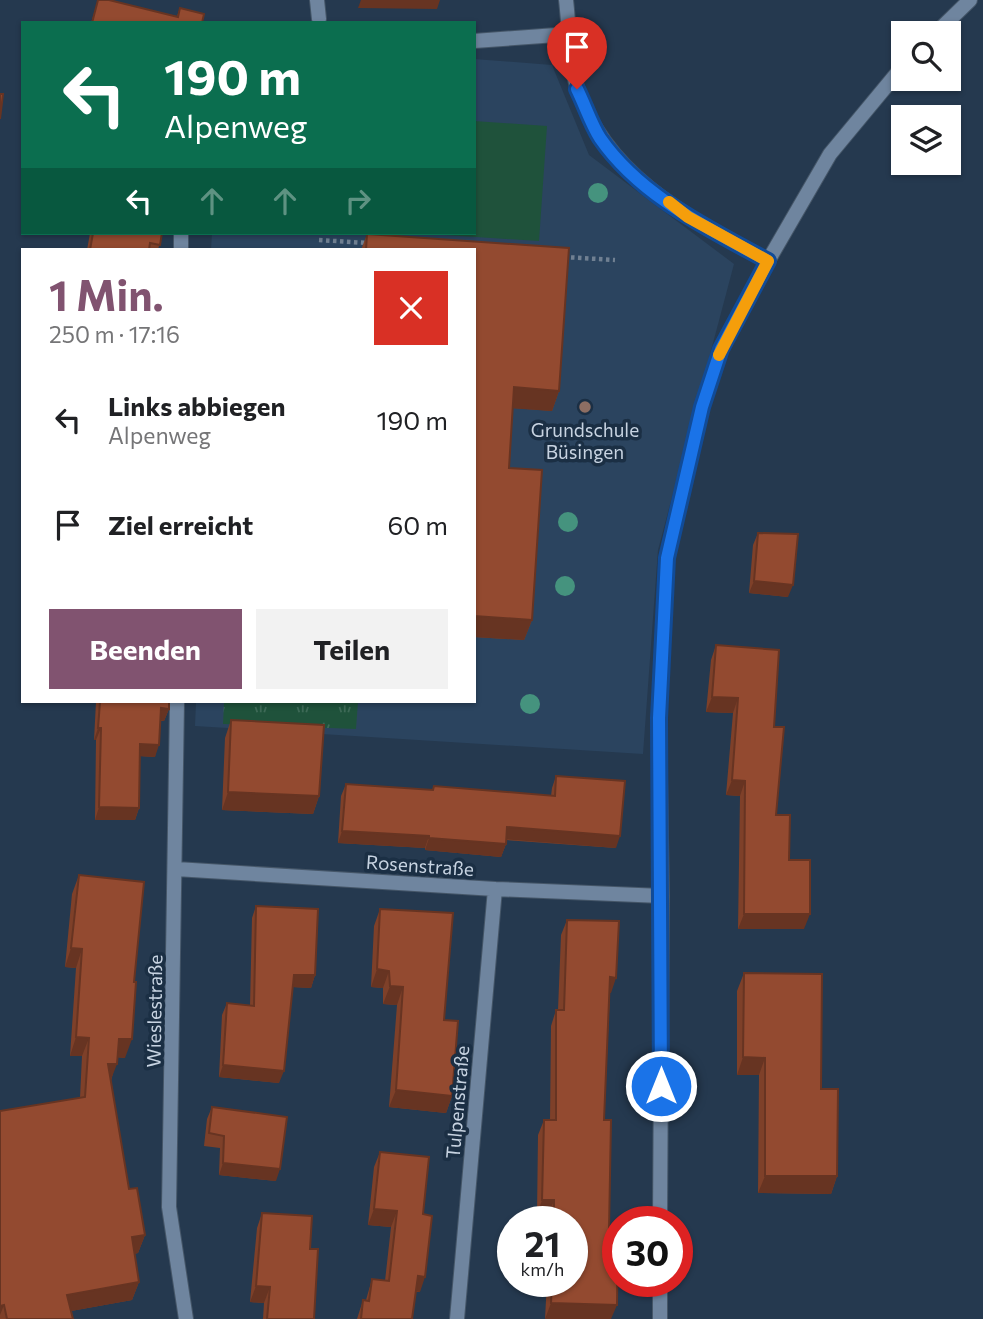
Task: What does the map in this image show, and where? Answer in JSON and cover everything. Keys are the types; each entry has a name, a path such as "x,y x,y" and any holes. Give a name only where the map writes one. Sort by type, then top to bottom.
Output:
{"street":[{"path":"317,0 319,21"},
{"path":"566,0 577,89 600,137 634,177 688,217 768,261"},
{"path":"948,21 970,0"},
{"path":"476,41 570,34"},
{"path":"660,1206 662,895 659,718 667,558 702,407 721,349 830,153 891,80"},
{"name":"Wieslestraße","path":"177,703 169,1207 186,1319"},
{"name":"Rosenstraße","path":"176,869 495,889 662,895"},
{"name":"Tulpenstraße","path":"457,1319 495,889"},
{"path":"660,1297 660,1319"}],"path":[{"path":"319,240 373,244"},
{"path":"555,257 615,260"}],"shaded area":[{"name":"Grundschule Büsingen","path":"476,59 552,65 589,155 734,264 658,550 643,754 195,726 196,703 476,703 476,248 211,248 212,235 476,235"}],"green space":[{"path":"476,121 547,126 539,241 445,235 476,235"},
{"path":"224,703 358,703 356,729 223,724"}],"building":[{"path":"98,0 109,0 178,17 180,8 204,14 202,21 93,21"},
{"path":"0,94 3,94 0,119"},
{"path":"93,235 162,235 160,245 150,243 149,248 90,248"},
{"path":"367,235 381,235 569,248 559,391 514,387 509,468 542,470 532,620 476,616 476,248 366,248"},
{"path":"758,533 798,534 793,585 754,581"},
{"path":"716,645 779,650 774,727 784,727 776,815 790,815 789,860 810,860 810,914 744,914 745,781 732,780 738,698 712,697"},
{"path":"100,703 169,703 169,709 161,708 159,745 140,744 139,808 99,807 101,728 98,728"},
{"path":"231,720 324,725 319,796 228,792"},
{"path":"556,776 625,781 620,836 507,827 506,844 342,831 346,784 433,790 434,786 555,796"},
{"path":"79,875 144,882 134,982 132,1039 119,1039 117,1064 108,1064 129,1189 137,1188 145,1235 132,1237 139,1282 67,1295 73,1319 7,1319 4,1305 0,1306 0,1111 85,1097 89,1038 76,1037 82,949 71,948"},
{"path":"256,906 318,909 315,975 294,975 284,1071 223,1065 227,1003 254,1006"},
{"path":"380,909 453,913 444,1020 458,1021 452,1096 396,1090 403,987 390,986 389,971 377,969"},
{"path":"567,920 619,921 616,978 610,977 604,1120 611,1120 609,1206 602,1206 602,1297 617,1297 617,1305 551,1303 551,1297 588,1297 588,1206 554,1206 554,1200 542,1200 544,1120 556,1120 556,1010 564,1010"},
{"path":"744,973 822,974 821,1089 838,1089 837,1176 765,1176 765,1058 743,1057"},
{"path":"212,1107 287,1117 280,1169 223,1163 224,1136 209,1133"},
{"path":"380,1152 429,1157 423,1214 432,1216 425,1277 418,1276 412,1319 361,1319 363,1300 369,1301 372,1279 389,1281 397,1211 374,1209"},
{"path":"262,1213 312,1216 310,1249 318,1249 314,1319 267,1319 270,1287 256,1286"}],"slow traffic":[{"path":"669,202 688,217 768,261 719,355"}],"place":[{"name":"Grundschule Büsingen","path":"585,407"}],"route":[{"path":"577,89 600,137 634,177 688,217 768,261 721,349 702,407 667,558 659,718 661,1086"}]}
